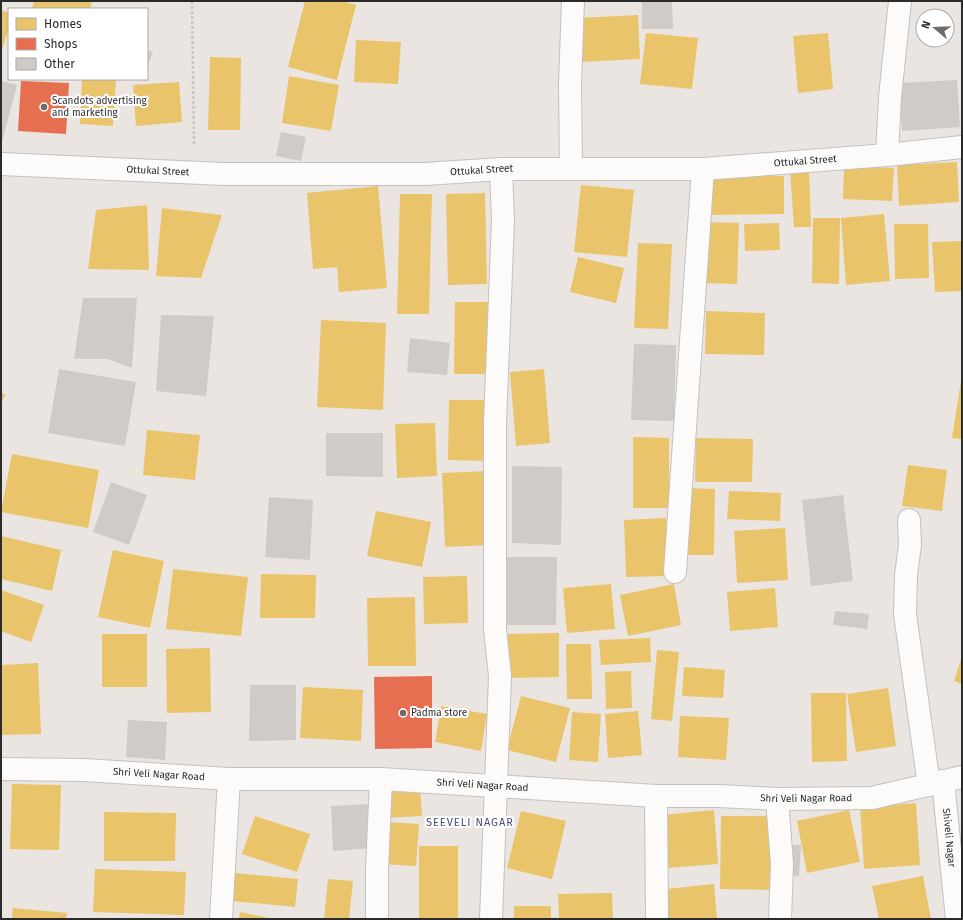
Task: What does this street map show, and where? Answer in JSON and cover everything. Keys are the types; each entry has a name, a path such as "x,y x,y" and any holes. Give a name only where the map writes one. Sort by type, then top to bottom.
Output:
{"street":[{"path":"571,169 570,84 573,1"},
{"path":"887,155 890,98 900,1"},
{"name":"Ottukal Street","path":"1,164 194,172 425,174 501,169 703,170 887,155 962,147"},
{"path":"491,919 500,676 496,629 495,424 503,220 501,169"},
{"path":"675,572 703,170"},
{"name":"Shiveli Nagar","path":"909,520 910,545 906,575 905,614 945,781 958,919"},
{"name":"Shri Veli Nagar Road","path":"1,769 84,770 229,779 380,778 496,784 656,796 719,796 777,799 872,798 945,781"},
{"path":"377,919 376,869 380,778"},
{"path":"221,919 229,779"},
{"path":"656,796 657,919"},
{"path":"777,799 782,864 780,919"}],"path":[{"path":"192,1 194,172"}],"building: Homes":[{"path":"34,1 92,1 90,8 32,8"},
{"path":"305,1 341,1 356,5 337,80 288,67"},
{"path":"1,10 8,13 8,31 1,52"},
{"path":"638,15 640,59 580,62 578,18"},
{"path":"646,33 698,38 692,89 640,84"},
{"path":"828,33 833,89 798,93 793,36"},
{"path":"356,40 401,42 398,84 354,82"},
{"path":"210,57 241,58 240,130 208,130"},
{"path":"289,76 339,85 331,131 282,123"},
{"path":"82,80 116,80 113,126 80,124"},
{"path":"179,82 182,122 136,126 133,85"},
{"path":"957,162 959,202 899,206 897,165"},
{"path":"844,166 894,168 892,201 843,199"},
{"path":"809,170 811,227 794,227 790,171"},
{"path":"708,176 784,176 784,214 708,215"},
{"path":"581,185 634,190 627,257 574,252"},
{"path":"378,186 387,288 339,292 337,267 313,269 307,193"},
{"path":"485,193 487,284 448,285 446,194"},
{"path":"400,194 432,194 429,314 397,314"},
{"path":"147,205 149,270 88,269 96,210"},
{"path":"162,208 222,215 201,278 156,276"},
{"path":"884,214 890,281 846,285 841,218"},
{"path":"813,218 840,218 839,284 812,283"},
{"path":"705,222 739,223 737,284 703,283"},
{"path":"779,223 780,250 745,251 744,224"},
{"path":"894,224 928,224 929,278 895,279"},
{"path":"962,241 962,291 935,292 932,242"},
{"path":"638,243 672,244 668,329 634,328"},
{"path":"578,257 624,268 616,303 570,292"},
{"path":"455,302 490,302 489,374 454,374"},
{"path":"706,311 765,313 764,355 705,354"},
{"path":"321,320 386,323 383,410 317,407"},
{"path":"544,369 550,443 516,446 510,372"},
{"path":"962,381 962,439 952,438"},
{"path":"1,393 5,394 1,405"},
{"path":"449,400 486,400 485,461 448,460"},
{"path":"435,423 437,476 397,478 395,424"},
{"path":"147,430 200,435 195,480 143,475"},
{"path":"633,437 669,438 669,508 633,508"},
{"path":"696,438 753,439 752,482 695,482"},
{"path":"12,454 99,470 88,528 1,512"},
{"path":"908,465 947,470 942,511 902,506"},
{"path":"489,471 492,545 445,547 442,473"},
{"path":"686,488 715,489 714,555 684,555"},
{"path":"729,491 781,493 780,521 727,519"},
{"path":"376,511 431,522 422,567 367,556"},
{"path":"666,518 668,576 626,577 624,520"},
{"path":"785,528 788,580 737,583 734,531"},
{"path":"1,536 61,550 52,591 1,579"},
{"path":"113,550 164,561 150,628 98,617"},
{"path":"173,569 248,577 241,636 166,629"},
{"path":"261,574 316,575 315,618 260,618"},
{"path":"467,576 468,623 424,624 423,577"},
{"path":"611,584 615,629 567,633 563,588"},
{"path":"674,584 681,625 628,636 620,595"},
{"path":"775,588 778,627 730,631 727,592"},
{"path":"1,590 44,605 31,642 1,631"},
{"path":"415,597 416,666 368,666 367,598"},
{"path":"559,633 559,677 507,678 506,634"},
{"path":"102,634 147,634 147,687 102,687"},
{"path":"650,638 651,662 601,665 599,640"},
{"path":"566,644 591,644 592,699 567,699"},
{"path":"210,648 211,712 167,713 166,649"},
{"path":"657,650 679,652 672,721 651,719"},
{"path":"962,656 962,684 954,681"},
{"path":"38,663 41,734 1,735 1,665"},
{"path":"684,667 725,670 723,698 682,696"},
{"path":"631,671 632,708 606,709 605,672"},
{"path":"303,687 363,690 361,741 300,738"},
{"path":"888,688 896,746 856,752 847,694"},
{"path":"811,693 846,693 847,761 812,762"},
{"path":"521,696 570,708 556,762 507,750"},
{"path":"441,706 487,714 481,751 435,742"},
{"path":"638,711 642,755 608,758 605,714"},
{"path":"572,712 601,714 598,762 569,760"},
{"path":"680,716 729,718 726,760 678,757"},
{"path":"12,784 61,785 59,850 10,849"},
{"path":"420,785 422,816 386,818 385,787"},
{"path":"916,803 920,865 864,869 860,807"},
{"path":"714,810 718,864 667,868 663,815"},
{"path":"849,810 860,862 807,873 797,821"},
{"path":"521,811 566,821 552,879 507,868"},
{"path":"104,812 176,813 175,861 104,861"},
{"path":"255,816 310,834 297,872 242,854"},
{"path":"721,816 771,816 771,890 720,889"},
{"path":"383,822 419,824 416,866 380,864"},
{"path":"419,846 458,846 458,919 419,919"},
{"path":"95,869 186,872 184,915 93,912"},
{"path":"235,873 298,879 295,907 232,901"},
{"path":"923,876 931,919 879,919 872,886"},
{"path":"328,879 353,881 349,919 324,919"},
{"path":"714,884 717,919 669,919 666,889"},
{"path":"612,893 613,919 559,919 558,894"},
{"path":"514,906 551,906 551,919 514,919"},
{"path":"13,908 67,913 66,919 12,919"},
{"path":"240,912 268,918 268,919 239,919"}],"building: Shops":[{"name":"Scandots advertising and marketing","path":"21,81 69,83 66,134 18,131"},
{"name":"Padma store","path":"432,676 432,748 375,749 374,677"}],"building: Other":[{"path":"642,1 672,1 673,29 642,29"},
{"path":"148,50 153,52 148,64"},
{"path":"957,80 960,127 902,131 899,83"},
{"path":"1,81 17,85 2,142 1,141"},
{"path":"281,132 306,137 301,161 276,156"},
{"path":"83,298 137,298 132,368 108,359 74,359"},
{"path":"161,315 214,316 206,396 156,391"},
{"path":"410,338 450,343 447,375 407,372"},
{"path":"634,344 676,345 674,421 631,420"},
{"path":"59,369 136,382 125,446 48,433"},
{"path":"326,433 383,433 383,477 326,476"},
{"path":"512,466 562,467 561,545 512,543"},
{"path":"111,482 147,495 129,545 93,532"},
{"path":"843,495 853,581 811,586 802,500"},
{"path":"269,497 313,500 310,560 265,557"},
{"path":"501,557 557,557 556,625 501,625"},
{"path":"835,611 869,614 867,629 833,625"},
{"path":"250,685 296,685 296,740 249,741"},
{"path":"128,720 167,722 165,760 126,757"},
{"path":"371,804 374,848 333,851 331,806"},
{"path":"784,845 801,845 799,876 783,875"}],"place":[{"name":"Scandots advertising and marketing","path":"44,107"},
{"name":"Padma store","path":"403,713"}],"district":[{"name":"SEEVELI NAGAR","path":"470,822"}]}
